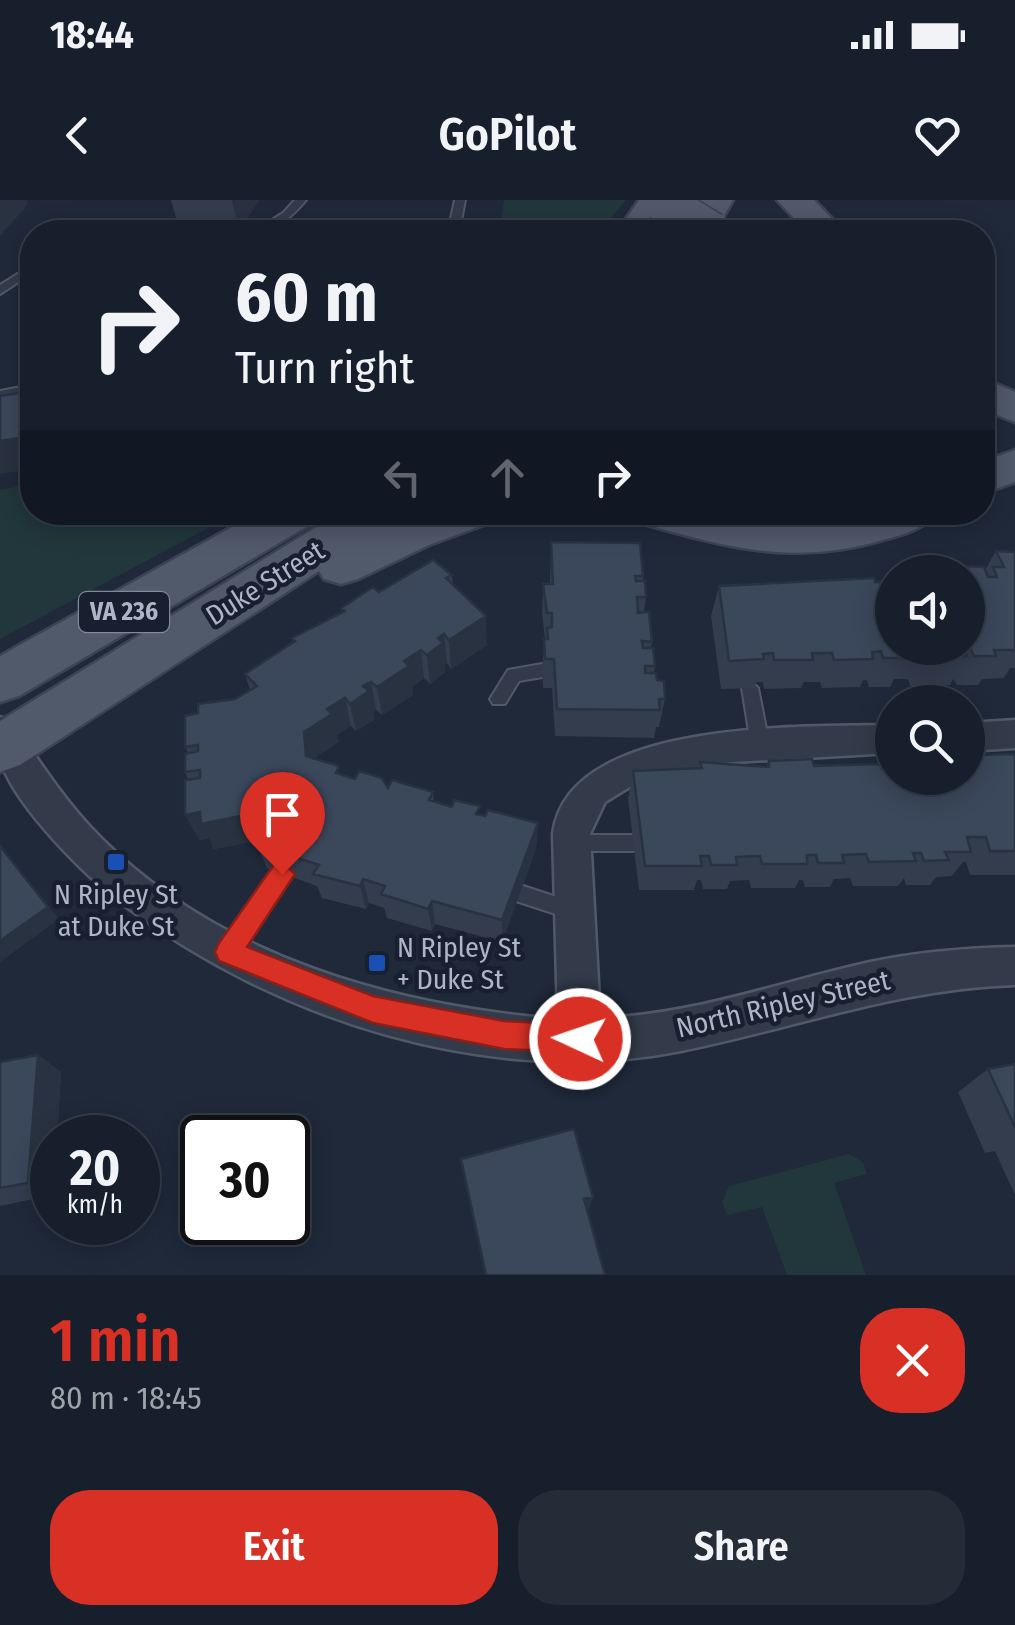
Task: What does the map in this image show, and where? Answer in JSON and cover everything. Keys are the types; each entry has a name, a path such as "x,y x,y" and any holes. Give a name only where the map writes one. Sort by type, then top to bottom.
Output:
{"main road":[{"path":"658,200 723,219"},
{"path":"701,200 723,219"},
{"path":"794,200 815,220"},
{"name":"Duke Street","path":"0,681 274,525"},
{"name":"Duke Street","path":"3,741 356,525"},
{"path":"177,638 435,525"},
{"path":"708,525 746,535 822,541 849,537 880,525"}],"street":[{"path":"985,736 1015,734"},
{"name":"North Ripley Street","path":"3,741 41,797 114,876 168,917 228,952 373,1010 504,1035 629,1038 700,1025 909,974 1015,966"},
{"path":"580,1039 573,820 586,795 600,784 661,761 760,744 875,741"}],"lane":[{"path":"280,220 301,200"},
{"path":"499,699 514,675 542,672"},
{"path":"750,688 760,744"},
{"path":"573,843 633,843"},
{"path":"228,952 282,874"},
{"path":"520,894 574,911"}],"green space":[{"path":"504,200 626,200 610,220 502,220"},
{"path":"20,486 20,525 214,525 0,639 0,490"},
{"path":"849,1154 863,1162 867,1174 834,1183 866,1275 787,1275 762,1207 727,1215 722,1202 729,1186"}],"building":[{"path":"20,393 20,438 0,441 0,396"},
{"path":"551,542 640,543 643,576 635,576 636,581 645,581 646,597 637,597 638,613 649,612 652,642 642,641 643,648 653,648 655,666 645,666 645,673 656,673 657,680 664,681 665,699 659,699 660,710 557,709 554,659 545,659 544,639 548,639 547,628 552,627 543,584 553,584"},
{"path":"996,551 1015,552 1015,650 994,650 996,656 985,656 985,570 988,577 997,577 993,567 1004,567"},
{"path":"433,560 452,575 446,578 486,616 449,640 444,634 438,638 443,643 427,655 421,650 404,661 409,666 377,687 371,682 363,686 369,691 350,704 345,698 327,709 332,714 304,732 306,756 339,766 336,773 355,779 359,771 382,778 388,788 392,780 433,792 429,800 452,807 454,800 480,806 476,814 485,816 488,810 538,823 502,920 432,901 428,909 381,894 385,886 363,879 360,886 313,874 319,865 256,844 266,824 240,816 201,824 200,812 185,815 185,780 200,778 200,770 185,772 185,754 198,751 198,745 185,747 185,716 198,713 198,704 235,699 257,686 245,674 295,641 292,638 345,611 341,608 373,587 379,592"},
{"path":"874,578 873,659 834,660 832,653 812,653 813,660 774,660 773,653 763,654 764,659 729,661 719,586"},
{"path":"1015,754 1015,851 990,851 986,837 967,837 971,852 945,852 949,860 924,861 921,853 913,853 916,861 869,862 866,854 842,855 844,863 818,863 816,855 807,855 807,864 762,864 760,856 736,857 737,865 711,865 709,856 700,856 702,866 645,866 633,771 702,768 700,762 769,767 769,761 812,759 814,766 875,764 875,795 985,795 985,755"},
{"path":"0,846 48,907 0,941"},
{"path":"38,1055 33,1115 30,1115 28,1183 0,1188 0,1062"},
{"path":"1015,1064 1015,1127 988,1069"},
{"path":"574,1129 593,1197 584,1199 605,1275 486,1275 461,1159"}],"place":[{"name":"N Ripley St at Duke St","path":"116,862"},
{"name":"N Ripley St + Duke St","path":"377,963"}],"route":[{"path":"282,874 228,952 373,1010 504,1035 580,1039"}]}
